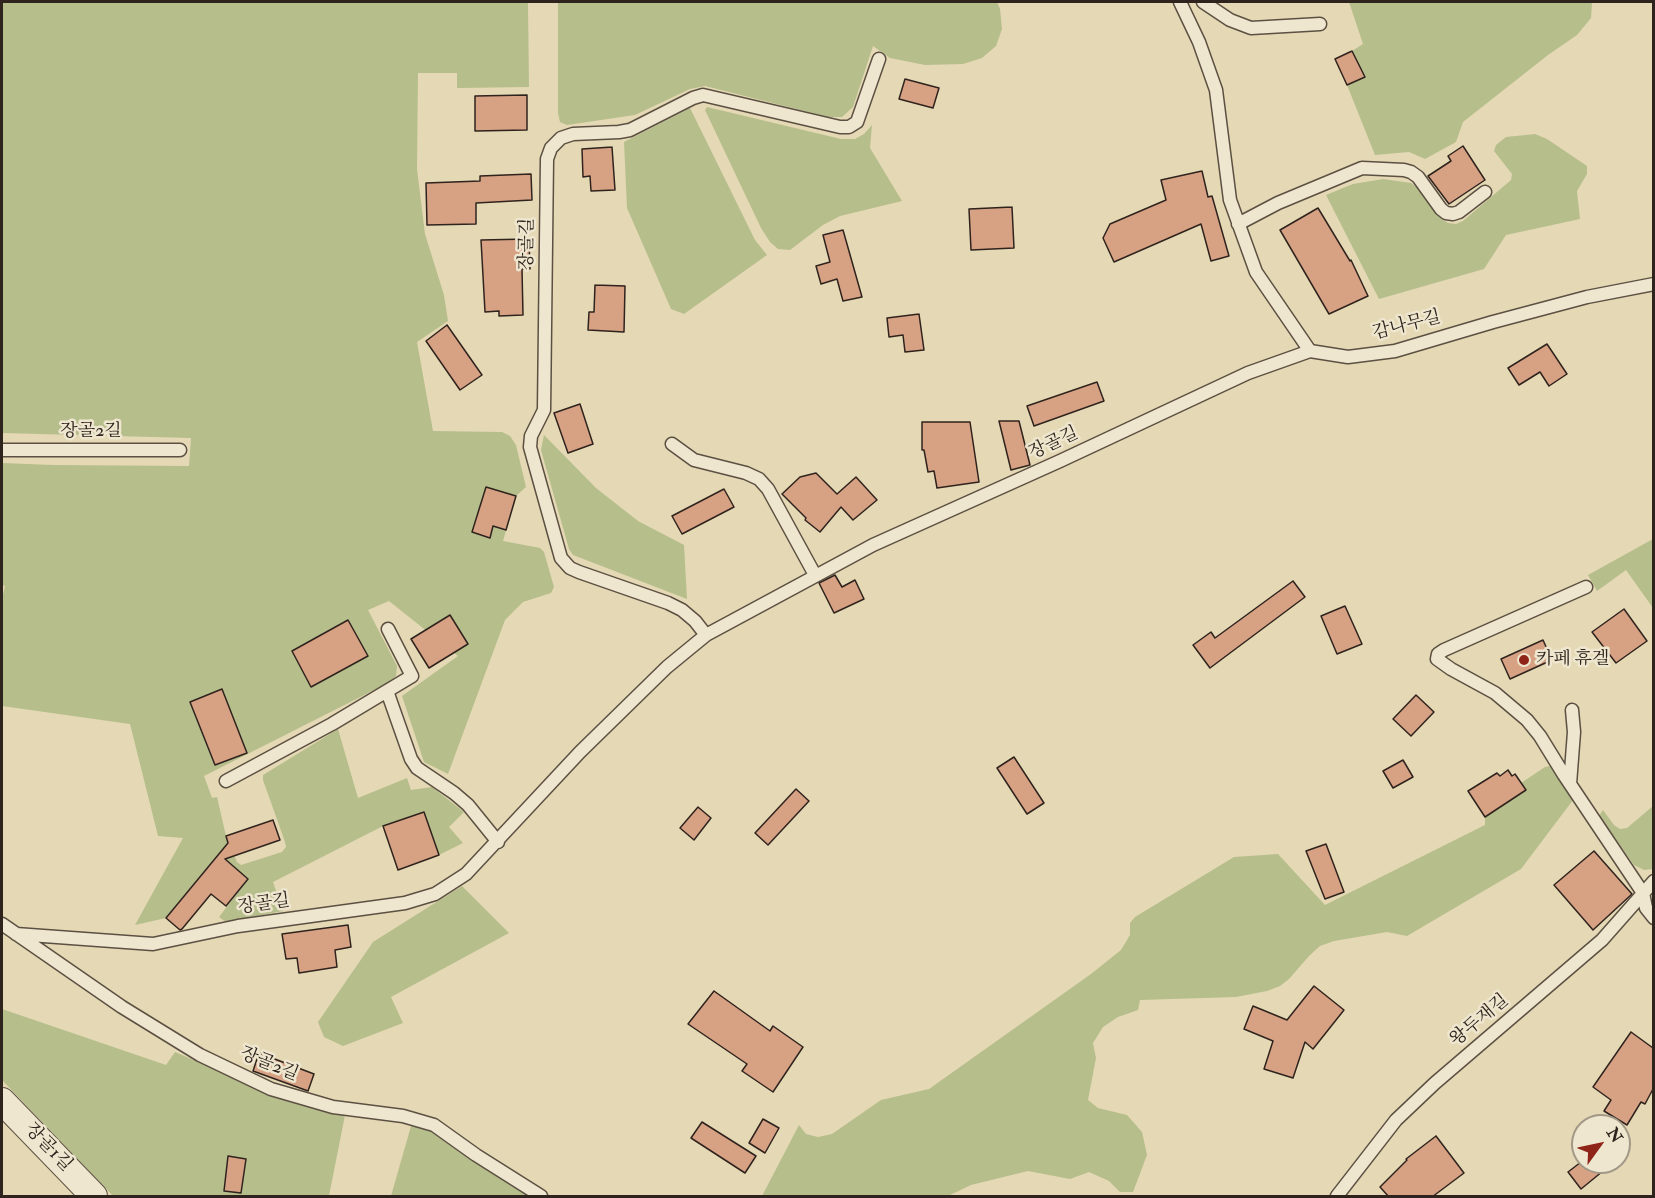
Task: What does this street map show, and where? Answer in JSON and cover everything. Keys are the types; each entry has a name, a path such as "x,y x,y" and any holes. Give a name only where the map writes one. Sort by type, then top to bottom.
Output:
{"street":[{"name":"장골1길","path":"2,1101 94,1197"}],"lane":[{"path":"1180,2 1200,42 1216,90 1230,200 1238,224 1256,272 1310,351"},
{"path":"1203,2 1230,20 1251,28 1320,24"},
{"name":"장골길","path":"706,635 682,610 579,572 570,568 561,558 530,447 531,436 543,410 547,159 550,148 561,138 573,134 630,130 703,95 849,128 857,122 879,59"},
{"path":"1238,224 1278,203 1362,168 1411,172 1418,177 1446,213 1459,212 1485,192"},
{"name":"감나무길","path":"1310,351 1348,357 1395,351 1566,302 1653,284"},
{"name":"장골길","path":"16,934 153,944 238,926 405,903 435,894 466,874 580,752 668,667 706,635 873,545 1248,373 1310,351"},
{"path":"672,444 694,460 746,473 759,479 768,489 815,575"},
{"name":"장골2길","path":"2,450 180,450"},
{"path":"1586,587 1444,650 1438,654 1437,659 1450,669 1495,693 1527,720 1540,736 1643,893 1646,908 1653,918"},
{"path":"226,781 332,724 412,676 388,629"},
{"path":"387,692 411,759 417,768 454,792 468,805 498,842"},
{"path":"1570,784 1574,732 1572,710"},
{"name":"왕두재길","path":"1337,1197 1396,1120 1435,1083 1602,940 1653,880"},
{"name":"장골2길","path":"2,924 122,1007 200,1055 271,1089 333,1107 403,1116 434,1125 541,1197"}],"green space":[{"path":"2,2 528,2 529,87 457,88 457,73 418,73 417,169 425,234 444,295 448,321 417,342 433,431 502,432 510,436 516,445 526,487 516,496 503,541 540,548 544,552 554,587 551,593 523,602 505,620 448,774 424,762 402,696 458,656 389,601 368,610 397,666 396,676 388,683 204,776 212,798 217,797 226,836 237,862 241,865 282,852 286,847 285,842 263,775 338,729 358,798 407,778 411,790 432,787 464,812 449,827 463,843 439,855 423,812 383,826 273,882 283,911 226,922 219,917 248,879 219,855 166,918 135,925 183,838 158,836 130,724 2,706 2,599 5,586 2,585 2,463 189,466 191,438 2,433","holes":["348,620 311,687 292,651"]},
{"path":"558,2 997,2 1002,29 996,46 982,58 963,64 925,65 890,58 873,46 853,107 842,117 828,117 705,86 690,89 635,115 567,125 560,122 558,113"},
{"path":"1349,2 1592,2 1591,18 1577,35 1463,122 1456,142 1425,159 1409,152 1375,155 1347,85 1364,77 1352,51 1363,44"},
{"path":"707,107 841,139 855,139 864,134 872,125 870,148 902,201 840,216 823,225 790,250 778,249 770,242 761,228 705,110"},
{"path":"690,108 755,240 767,255 684,314 671,309 627,208 624,142"},
{"path":"1535,134 1547,139 1587,166 1587,174 1577,191 1580,219 1506,235 1484,269 1379,299 1326,195 1353,184 1383,179 1411,183 1421,190 1442,219 1456,224 1463,221 1511,180 1512,174 1494,151 1496,145 1506,137"},
{"path":"544,435 596,488 638,521 684,545 687,599 573,555 569,549 541,450"},
{"path":"1653,539 1653,608 1626,570 1597,591 1588,575"},
{"path":"1550,766 1573,800 1521,869 1407,936 1387,932 1334,941 1320,946 1289,979 1280,986 1267,991 1236,997 1140,1000 1138,1010 1118,1017 1103,1027 1093,1043 1096,1058 1088,1100 1098,1108 1127,1115 1142,1132 1147,1155 1133,1192 1120,1192 1109,1181 1089,1172 1070,1179 1028,1171 971,1185 948,1196 762,1196 799,1125 806,1134 818,1137 832,1134 881,1100 929,1089 1091,974 1121,950 1130,935 1130,923 1135,917 1234,857 1278,854 1325,905 1485,825 1485,817 1525,791 1521,783"},
{"path":"1653,806 1653,869 1644,870 1634,865 1599,816 1603,810 1614,825 1620,829 1627,828"},
{"path":"462,886 509,933 391,997 403,1023 343,1046 324,1037 318,1022 373,942"},
{"path":"2,1009 166,1065 175,1052 275,1095 345,1115 329,1196 113,1196 2,1080"},
{"path":"411,1126 427,1128 439,1135 473,1161 529,1196 391,1196"}],"building":[{"path":"1352,51 1365,77 1347,85 1335,59"},
{"path":"905,79 939,88 933,108 899,99"},
{"path":"527,95 527,130 475,131 475,96"},
{"path":"1463,146 1485,180 1449,204 1428,176 1451,161 1448,156"},
{"path":"612,147 615,190 591,191 590,176 583,177 582,149"},
{"path":"1202,171 1208,197 1212,196 1229,256 1211,261 1201,224 1114,262 1103,238 1110,224 1166,200 1161,180"},
{"path":"531,174 532,200 476,203 476,224 427,225 426,183 480,181 480,176"},
{"path":"1012,207 1014,248 971,250 969,209"},
{"path":"1318,208 1351,260 1368,296 1329,314 1280,230"},
{"path":"843,230 862,297 843,301 837,279 821,284 816,266 830,262 823,235"},
{"path":"529,239 530,269 522,269 523,315 499,316 499,311 485,312 481,240"},
{"path":"595,285 625,286 624,332 588,330 589,312 594,312"},
{"path":"919,314 924,350 905,352 903,335 889,337 887,318"},
{"path":"447,325 482,375 460,390 426,341"},
{"path":"1547,344 1567,374 1549,386 1540,372 1519,385 1508,368"},
{"path":"1097,382 1104,401 1034,426 1027,406"},
{"path":"580,404 593,444 568,453 554,413"},
{"path":"999,421 1019,421 1030,465 1011,470"},
{"path":"922,422 970,422 979,482 937,488 934,471 928,472 924,450 922,450"},
{"path":"816,473 837,494 856,477 877,500 853,520 841,507 820,532 805,520 806,518 782,494 800,477"},
{"path":"486,487 516,496 506,530 493,526 490,538 472,532"},
{"path":"724,489 734,507 682,534 672,516"},
{"path":"835,575 842,587 855,580 864,599 834,613 819,583"},
{"path":"1293,581 1305,597 1210,668 1193,645 1211,632 1215,638"},
{"path":"1345,606 1362,644 1337,654 1321,616"},
{"path":"1624,609 1647,641 1616,663 1592,632"},
{"path":"450,615 468,644 429,668 411,639"},
{"path":"348,620 368,656 311,687 292,651"},
{"path":"1543,640 1552,660 1510,679 1501,659"},
{"path":"222,689 247,753 215,765 190,702"},
{"path":"1416,695 1434,712 1411,736 1393,719"},
{"path":"1014,757 1044,803 1027,814 997,768"},
{"path":"1403,760 1413,777 1393,788 1383,771"},
{"path":"1508,770 1512,776 1515,774 1526,790 1485,817 1468,791 1497,773 1500,776"},
{"path":"796,789 809,801 768,845 755,833"},
{"path":"698,807 711,818 694,840 680,828"},
{"path":"424,812 439,855 398,870 383,826"},
{"path":"273,820 280,840 225,859 248,879 226,906 211,894 182,929 180,930 166,918 228,843 226,836"},
{"path":"1326,844 1344,892 1325,899 1306,851"},
{"path":"1594,851 1632,894 1593,930 1554,885"},
{"path":"348,925 351,947 335,950 337,967 299,973 297,958 286,959 282,934"},
{"path":"1314,986 1344,1010 1313,1049 1305,1042 1293,1078 1264,1069 1273,1041 1244,1029 1253,1006 1287,1020"},
{"path":"714,991 770,1031 773,1026 803,1047 773,1092 742,1071 747,1064 688,1024"},
{"path":"1631,1032 1653,1048 1653,1089 1645,1104 1641,1102 1631,1118 1631,1114 1609,1114 1604,1111 1611,1100 1593,1087"},
{"path":"259,1053 314,1074 308,1091 253,1071"},
{"path":"763,1119 779,1128 765,1153 749,1143"},
{"path":"702,1122 756,1156 745,1173 691,1138"},
{"path":"1436,1136 1464,1173 1432,1197 1389,1197 1380,1187 1406,1159"},
{"path":"228,1156 246,1159 241,1193 224,1191"},
{"path":"1571,1170 1571,1174 1599,1174 1581,1189 1568,1172"}],"place":[{"name":"카페 휴겔","path":"1524,660"}]}
